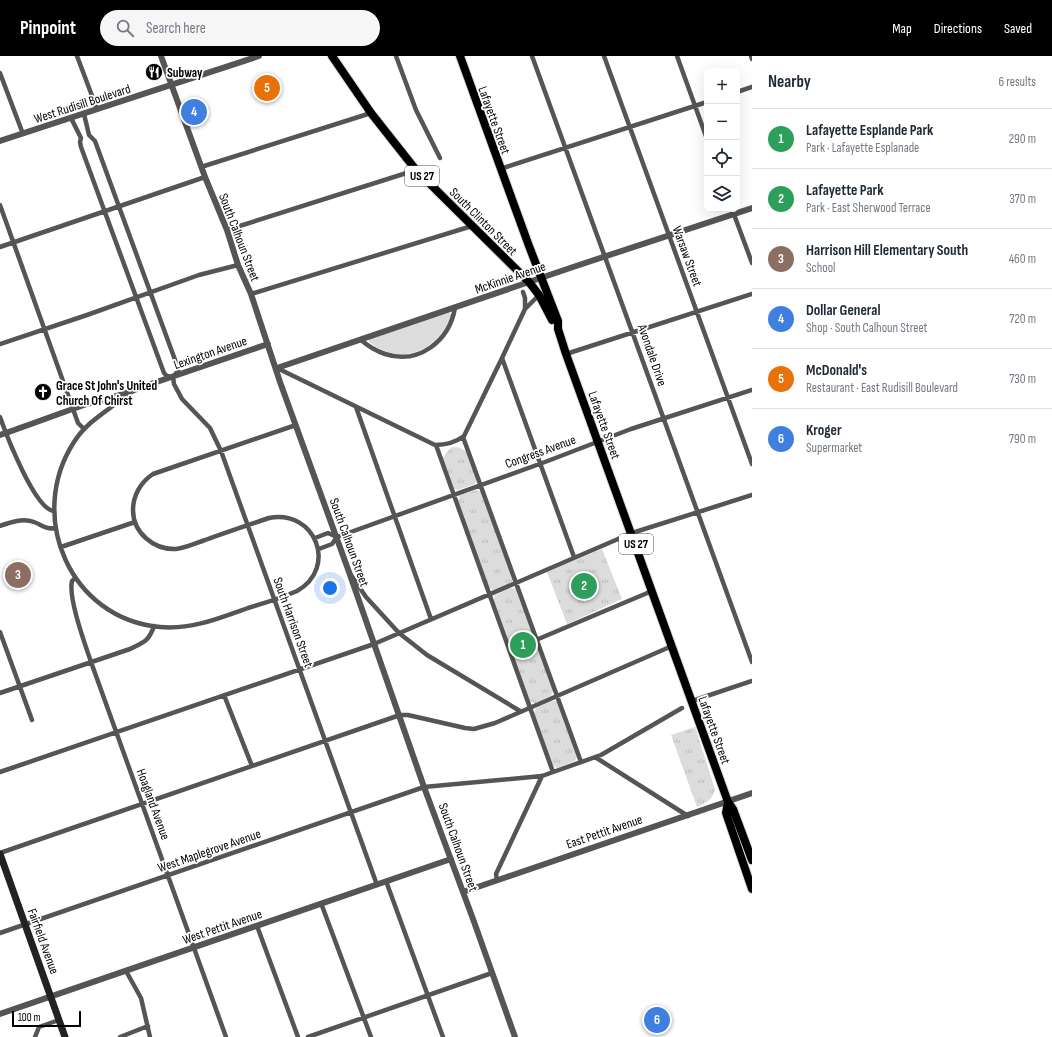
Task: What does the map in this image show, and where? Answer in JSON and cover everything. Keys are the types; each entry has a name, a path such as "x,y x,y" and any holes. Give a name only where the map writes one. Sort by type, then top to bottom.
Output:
{"highway":[{"name":"South Clinton Street","path":"332,56 371,113 416,170 529,282 539,295 558,330"},
{"name":"Lafayette Street","path":"460,56 500,169 558,321 558,330 566,354 728,802 733,809 752,860"},
{"name":"Lafayette Street","path":"728,802 726,813 752,889"}],"main road":[{"name":"Fairfield Avenue","path":"0,853 65,1037"}],"street":[{"path":"77,56 97,109"},
{"name":"South Calhoun Street","path":"161,56 201,167 227,230 238,265 251,294 424,786 515,1037"},
{"name":"West Rudisill Boulevard","path":"0,141 259,56"},
{"path":"396,56 416,110 440,158"},
{"name":"Avondale Drive","path":"532,56 752,662"},
{"name":"Warsaw Street","path":"604,56 752,464"},
{"path":"677,56 704,131"},
{"path":"0,73 22,134"},
{"path":"740,91 752,87"},
{"path":"500,169 704,103"},
{"path":"201,167 371,113"},
{"name":"South Harrison Street","path":"84,114 89,135 95,141 178,368 173,377 176,389 182,399 210,428 221,451 377,885"},
{"name":"South Harrison Street","path":"71,118 81,138 81,146 164,373 167,376 173,377"},
{"path":"81,138 89,135"},
{"path":"227,230 416,170"},
{"path":"0,247 205,177"},
{"path":"0,204 78,423 84,430"},
{"name":"McKinnie Avenue","path":"740,210 752,208"},
{"name":"McKinnie Avenue","path":"277,368 605,256 669,236 730,212"},
{"path":"733,212 752,263"},
{"path":"251,294 472,226"},
{"path":"0,344 199,275 238,265"},
{"path":"523,292 525,298 525,309"},
{"path":"566,354 752,294"},
{"path":"277,368 356,408 436,445 450,443 463,437 525,309 539,295"},
{"path":"362,340 369,346 385,354 398,357 414,355 429,349 441,339 449,327 455,308"},
{"name":"Lexington Avenue","path":"3,434 112,396 120,396 268,344"},
{"path":"502,358 574,557"},
{"name":"Congress Avenue","path":"337,537 631,429 752,390"},
{"path":"120,396 114,405 84,430 69,451 60,472 55,490 55,528 66,563 75,578 93,598 108,608 132,620 154,626 179,628 200,624 274,600 297,591 309,582 316,569 319,559 319,549 315,538 304,526 289,518 274,517 186,546 170,549 156,545 142,535 135,522 133,510 135,497 141,485 150,477 163,470 296,425"},
{"path":"356,408 431,619"},
{"path":"0,417 3,434 26,479 45,506 50,511 54,511"},
{"path":"463,437 581,762"},
{"path":"436,445 553,772"},
{"path":"0,772 374,644 632,533 752,494"},
{"path":"0,526 24,520 36,523 48,529 55,528"},
{"path":"60,547 135,522"},
{"path":"315,538 328,533 337,537 332,544 319,549"},
{"path":"349,572 366,596 399,633 427,655 520,711"},
{"name":"Hoagland Avenue","path":"75,578 72,581 71,590 91,662 226,1037"},
{"path":"536,640 652,591"},
{"path":"359,600 366,596"},
{"path":"0,693 130,649 150,637 154,626"},
{"path":"0,632 32,720"},
{"path":"0,853 400,715 408,715 474,729 495,723 672,646"},
{"path":"692,701 752,681"},
{"path":"224,695 252,766"},
{"name":"West Maplegrove Avenue","path":"0,933 350,813 424,786 542,776 601,755 682,708"},
{"path":"595,757 688,816"},
{"path":"497,880 496,874 542,776"},
{"name":"East Pettit Avenue","path":"463,892 752,793"},
{"name":"West Pettit Avenue","path":"0,1014 451,859"},
{"path":"386,881 443,1037"},
{"path":"321,903 371,1037"},
{"path":"257,926 298,1037"},
{"path":"126,971 141,998 150,1037"},
{"path":"308,1037 492,973"},
{"path":"35,1037 39,1027 59,1020"},
{"path":"120,1037 148,1026"}],"green space":[{"path":"449,312 451,316 445,328 437,338 417,352 405,354 393,353 381,349 369,342 369,339"},
{"path":"452,447 461,448 467,453 477,479 475,484 458,490 454,489 443,458"},
{"path":"476,490 481,491 513,581 494,590 489,588 458,500 460,495"},
{"path":"602,549 622,599 567,624 547,572"},
{"path":"511,588 516,589 553,690 551,696 535,703 529,700 494,600 495,595"},
{"path":"552,701 557,702 577,757 575,761 557,768 552,764 534,713 536,708"},
{"path":"695,727 715,789 713,796 709,801 697,807 671,735"}],"place":[{"name":"Subway","path":"154,72"},
{"name":"McDonald's","path":"267,88"},
{"name":"Dollar General","path":"194,112"},
{"name":"Grace St John's United Church Of Chirst","path":"43,392"},
{"name":"Harrison Hill Elementary South","path":"18,575"},
{"name":"Lafayette Park","path":"584,586"},
{"name":"Lafayette Esplande Park","path":"523,645"},
{"name":"Kroger","path":"657,1020"}]}
